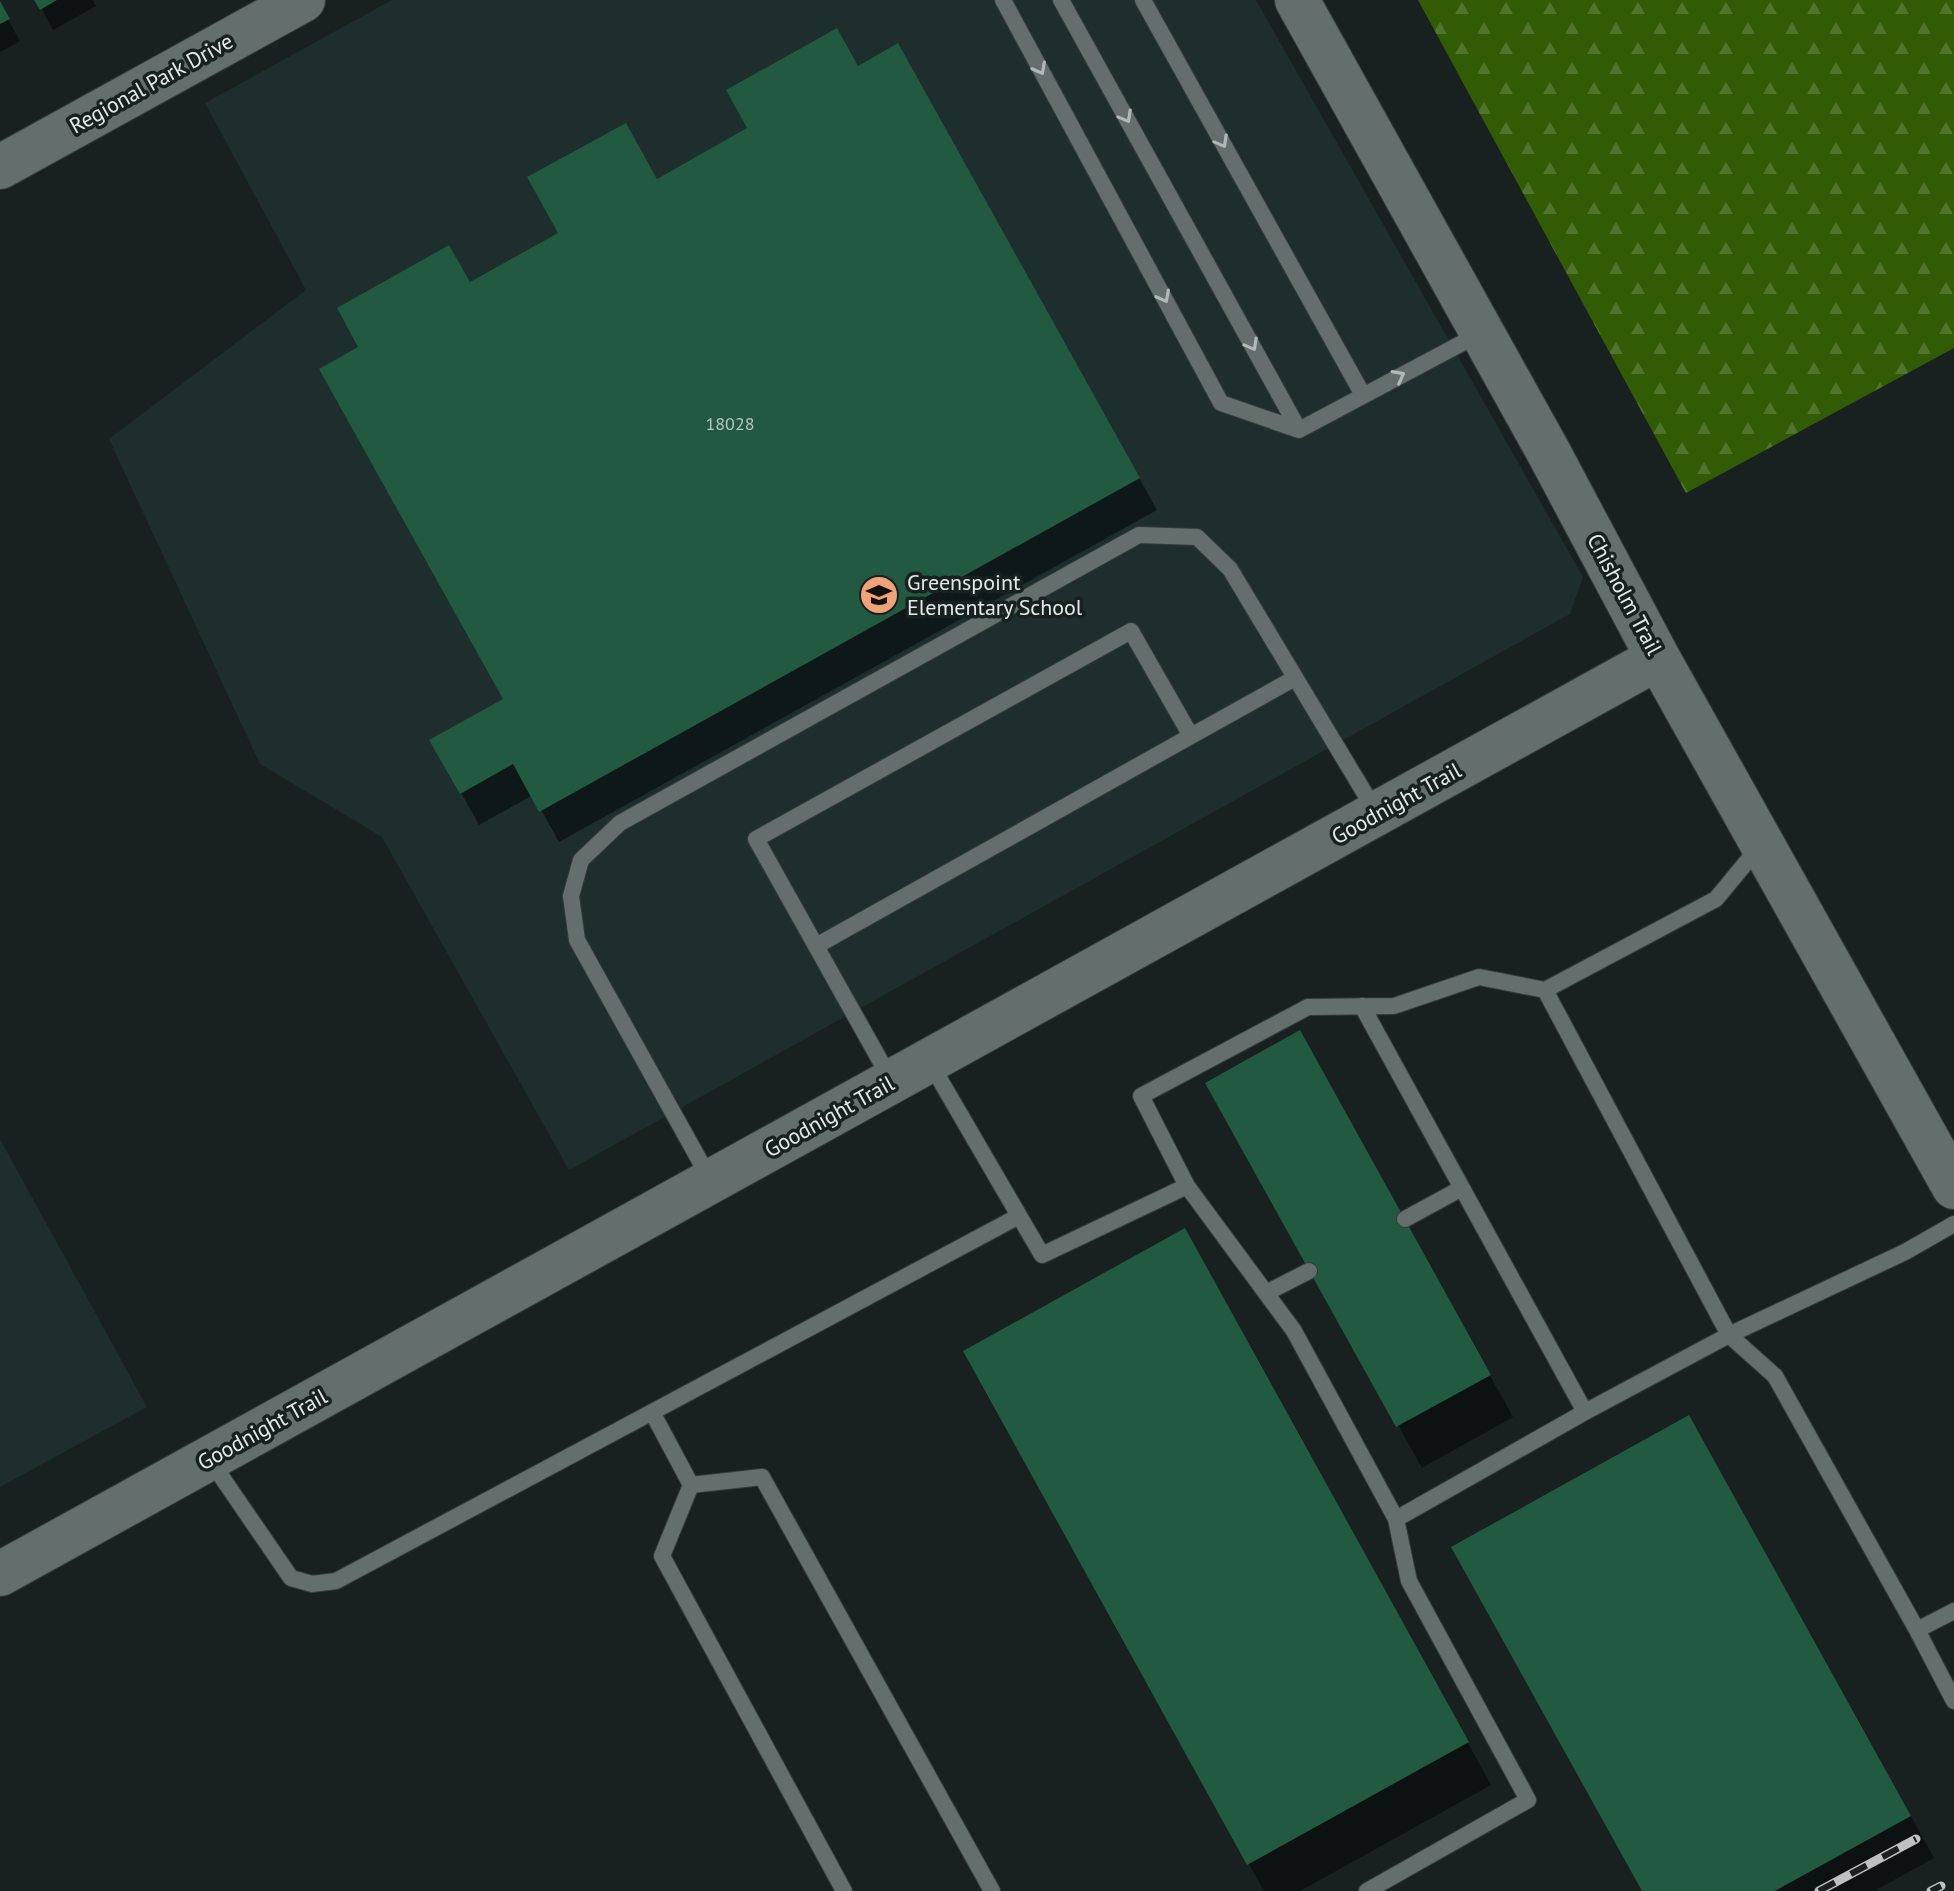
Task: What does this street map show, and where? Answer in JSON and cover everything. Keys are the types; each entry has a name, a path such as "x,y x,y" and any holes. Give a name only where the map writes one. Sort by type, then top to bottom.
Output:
{"street":[{"name":"Regional Park Drive","path":"0,167 303,0"},
{"name":"Chisholm Trail","path":"1297,0 1482,332 1658,658 1953,1182"},
{"name":"Goodnight Trail","path":"0,1574 1658,658"}],"lane":[{"path":"1003,0 1221,403 1299,430 1482,332"},
{"path":"1061,0 1299,430"},
{"path":"1143,0 1363,395"},
{"path":"711,1182 577,940 571,896 581,860 620,823 1139,535 1197,537 1230,569 1377,814"},
{"path":"1187,1186 1042,1255 1019,1216 816,946 756,839 1131,631 1191,736"},
{"path":"816,946 1295,678"},
{"path":"1367,1891 1528,1800 1409,1581 1396,1519 1294,1331 1187,1186 1141,1096 1308,1007 1394,1006 1479,977 1545,990 1716,899 1762,844"},
{"path":"1545,990 1729,1335 1775,1376 1954,1701"},
{"path":"1362,1006 1585,1412"},
{"path":"1405,1219 1462,1188"},
{"path":"209,1459 291,1578 312,1584 336,1581 1019,1216"},
{"path":"1396,1519 1729,1335 1905,1252 1954,1224"},
{"path":"1266,1293 1309,1271"},
{"path":"652,1412 691,1485"},
{"path":"691,1485 762,1477 992,1891"},
{"path":"691,1485 662,1556 844,1891"},
{"path":"1917,1630 1954,1611"}],"shaded area":[{"name":"Greenspoint Elementary School","path":"392,0 1256,0 1583,577 1570,614 569,1170 382,837 260,764 109,439 306,290 205,103"},
{"path":"0,1139 147,1407 0,1487"}],"green space":[{"path":"1418,0 1954,0 1954,348 1686,493"}],"building":[{"path":"34,0 57,0 40,10"},
{"path":"0,1 10,19 0,24"},
{"path":"837,28 858,66 898,43 1140,478 539,812 513,764 460,794 429,740 503,699 319,369 358,347 337,308 449,245 470,282 558,233 527,177 626,123 657,179 747,128 726,90"},
{"path":"1300,1030 1491,1375 1396,1427 1205,1083"},
{"path":"1185,1228 1469,1742 1247,1865 963,1351"},
{"path":"1689,1415 1911,1816 1775,1891 1642,1891 1451,1547"}],"railway":[{"path":"1819,1891 1916,1839"},
{"path":"1931,1891 1941,1886"}],"place":[{"name":"Greenspoint Elementary School","path":"879,595"}]}
